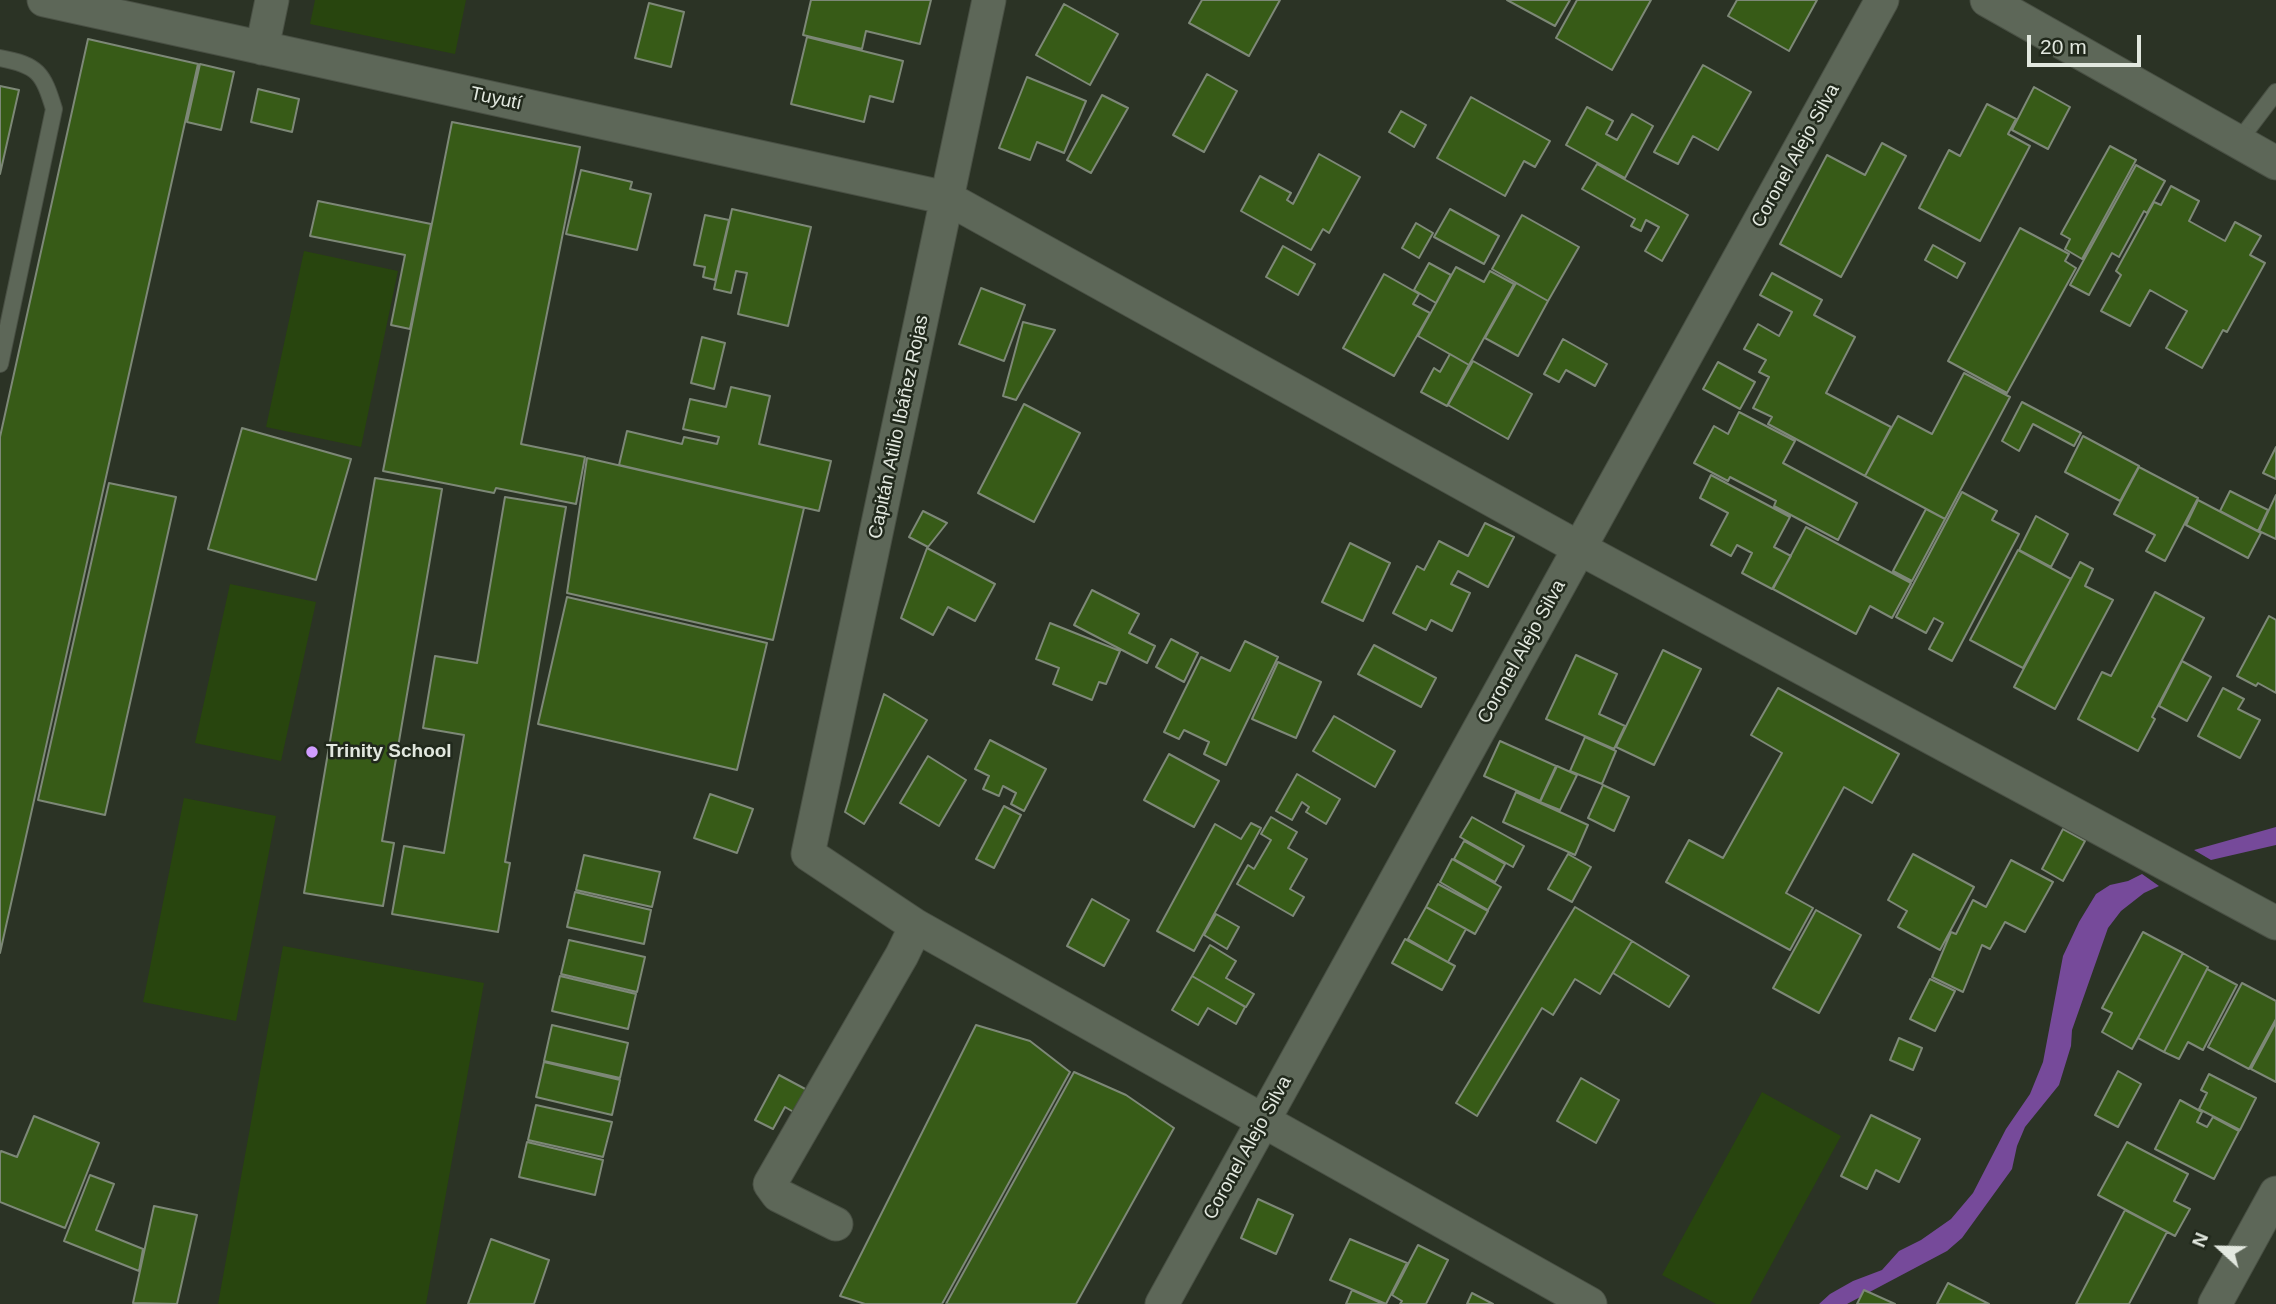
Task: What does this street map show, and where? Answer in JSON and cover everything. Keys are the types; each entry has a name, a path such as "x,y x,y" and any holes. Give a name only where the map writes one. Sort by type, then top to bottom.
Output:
{"street":[{"name":"Tuyutí","path":"44,0 947,198 1579,548 2276,923"},
{"path":"262,48 272,0"},
{"name":"Capitán Atilio Ibáñez Rojas","path":"916,926 808,854 989,0"},
{"name":"Coronel Alejo Silva","path":"1162,1304 1882,0"},
{"path":"1987,0 2276,163"},
{"path":"836,1224 778,1195 771,1184 916,926 1590,1304"},
{"path":"2215,1304 2276,1193"}],"lane":[{"path":"0,58 24,62 46,81 54,108 0,364"},
{"path":"2238,142 2276,92"}],"green space":[{"path":"315,0 466,0 455,54 310,24"},
{"path":"304,251 398,271 361,447 266,427"},
{"path":"230,584 316,602 281,761 195,743"},
{"path":"184,798 276,816 236,1021 143,1002"},
{"path":"283,946 484,983 426,1304 218,1304"},
{"path":"1762,1092 1841,1136 1750,1304 1716,1304 1662,1275"}],"shaded area":[{"path":"2276,827 2276,845 2211,860 2194,850"},
{"path":"2142,874 2159,886 2144,893 2121,911 2108,928 2072,1030 2071,1046 2059,1085 2025,1127 2012,1169 1962,1238 1947,1251 1847,1304 1819,1304 1830,1294 1853,1281 1882,1270 1899,1251 1921,1240 1951,1219 1973,1193 2006,1129 2030,1094 2043,1062 2063,956 2079,922 2096,894 2110,885"}],"building":[{"path":"811,0 931,0 920,44 866,31 862,49 803,35"},
{"path":"1202,0 1280,0 1249,56 1189,23"},
{"path":"1507,0 1570,0 1555,26"},
{"path":"1577,0 1651,0 1612,70 1556,38"},
{"path":"1737,0 1817,0 1789,51 1728,16"},
{"path":"649,3 684,12 671,67 635,58"},
{"path":"1064,4 1118,34 1090,85 1036,55"},
{"path":"807,37 903,61 893,102 870,96 864,122 791,104"},
{"path":"88,39 198,64 0,953 0,437"},
{"path":"200,64 234,72 221,130 187,122"},
{"path":"1703,65 1751,92 1718,150 1693,136 1678,164 1654,152"},
{"path":"1207,74 1237,91 1204,152 1173,135"},
{"path":"1027,77 1086,101 1064,153 1037,142 1030,160 999,148"},
{"path":"0,86 19,90 0,174"},
{"path":"2034,87 2070,107 2048,149 2012,130"},
{"path":"258,89 299,99 292,132 251,122"},
{"path":"1102,95 1128,108 1091,173 1067,160"},
{"path":"1471,97 1550,141 1535,167 1524,161 1505,196 1437,158"},
{"path":"1987,104 2016,119 2008,134 2030,146 1980,241 1919,208 1949,150 1960,156"},
{"path":"1587,107 1613,121 1606,134 1617,140 1632,114 1653,126 1625,178 1566,145"},
{"path":"1401,111 1426,125 1414,147 1389,132"},
{"path":"452,122 580,147 521,444 585,457 576,504 496,488 494,493 383,471"},
{"path":"1882,143 1906,156 1841,277 1780,244 1827,155 1865,175"},
{"path":"2110,146 2136,160 2082,259 2065,249 2070,239 2061,234"},
{"path":"1319,154 1360,177 1329,233 1323,229 1311,250 1241,211 1260,176 1291,193 1287,200 1293,204"},
{"path":"1597,164 1688,215 1662,261 1645,251 1659,227 1646,220 1641,231 1631,226 1635,219 1582,189"},
{"path":"2136,165 2165,181 2147,213 2144,211 2119,257 2112,253 2089,295 2070,285"},
{"path":"581,170 632,182 630,189 651,194 637,250 566,234"},
{"path":"2171,186 2199,201 2189,221 2225,241 2235,222 2261,236 2250,255 2265,263 2227,332 2223,330 2202,368 2166,348 2187,311 2150,290 2130,326 2101,311 2121,275 2116,271 2154,202 2161,205"},
{"path":"318,201 431,224 410,329 391,325 405,255 310,236"},
{"path":"732,209 811,227 788,326 738,314 747,273 736,271 731,293 714,289"},
{"path":"1450,209 1499,236 1484,264 1434,237"},
{"path":"705,215 729,220 715,280 703,277 705,267 694,265"},
{"path":"1522,215 1579,247 1548,301 1492,269"},
{"path":"1416,223 1433,233 1419,258 1402,248"},
{"path":"2020,228 2069,254 2065,261 2076,268 2007,393 1948,361"},
{"path":"1933,245 1965,263 1957,278 1925,260"},
{"path":"1283,246 1315,264 1298,295 1266,277"},
{"path":"1429,263 1451,275 1436,303 1414,290"},
{"path":"1456,267 1484,282 1490,271 1514,284 1469,365 1418,336"},
{"path":"1772,273 1822,300 1814,315 1855,337 1826,393 1891,427 1865,476 1768,424 1772,417 1753,408 1769,377 1759,372 1766,360 1744,349 1758,324 1779,336 1792,312 1760,295"},
{"path":"1384,274 1419,294 1413,304 1430,313 1394,376 1343,348"},
{"path":"1516,283 1548,301 1518,356 1485,338"},
{"path":"981,288 1025,305 1004,361 959,344"},
{"path":"1023,322 1055,330 1016,400 1003,396"},
{"path":"702,337 725,343 714,389 691,383"},
{"path":"1563,339 1607,364 1595,386 1566,370 1559,382 1544,374"},
{"path":"1450,354 1469,365 1447,406 1421,392 1434,368 1440,372"},
{"path":"1473,361 1532,394 1508,439 1448,405"},
{"path":"1718,362 1755,382 1740,409 1703,389"},
{"path":"1964,373 2010,397 1945,519 1865,476 1898,416 1932,434"},
{"path":"731,387 770,396 759,444 831,461 819,511 619,465 627,431 682,444 684,437 717,444 719,437 683,429 690,399 726,407"},
{"path":"2022,402 2081,433 2074,446 2033,424 2019,451 2002,441"},
{"path":"1024,404 1080,433 1034,522 978,493"},
{"path":"1739,412 1795,441 1783,463 1857,503 1838,540 1774,506 1776,501 1730,477 1728,481 1694,463 1714,426 1728,434"},
{"path":"242,428 351,459 316,580 208,549"},
{"path":"2083,436 2139,466 2120,501 2065,472"},
{"path":"2276,447 2276,479 2263,473"},
{"path":"587,458 804,508 773,640 567,593"},
{"path":"2139,467 2198,498 2165,561 2146,551 2155,535 2114,514"},
{"path":"1711,475 1790,517 1774,547 1791,556 1772,589 1742,573 1752,553 1737,545 1731,556 1711,545 1728,513 1700,498"},
{"path":"375,478 442,489 382,841 394,843 383,906 304,893"},
{"path":"109,483 176,497 105,815 38,800"},
{"path":"2230,491 2268,510 2258,531 2220,511"},
{"path":"1962,492 1997,511 1992,520 2019,534 1952,661 1929,649 1943,623 1934,618 1926,633 1896,617"},
{"path":"2276,495 2276,539 2259,531"},
{"path":"505,497 566,507 505,862 510,863 498,932 392,914 404,846 444,853 464,735 423,728 435,656 477,663"},
{"path":"2198,500 2261,533 2248,558 2186,525"},
{"path":"1926,509 1945,519 1912,581 1893,571"},
{"path":"923,511 947,523 928,547 909,537"},
{"path":"2036,516 2068,534 2051,567 2019,550"},
{"path":"1485,523 1514,537 1488,587 1458,571 1451,584 1470,593 1452,631 1431,620 1426,630 1393,613 1417,566 1424,570 1439,541 1468,556"},
{"path":"1806,527 1911,583 1892,618 1870,606 1856,634 1773,589"},
{"path":"1350,543 1390,563 1363,621 1322,602"},
{"path":"927,548 995,584 975,621 948,607 933,635 901,618"},
{"path":"2018,550 2071,579 2023,668 1970,640"},
{"path":"2080,562 2093,569 2085,586 2113,600 2055,709 2014,687"},
{"path":"1092,590 1139,614 1129,633 1155,646 1147,663 1074,625"},
{"path":"2155,592 2204,618 2152,717 2155,719 2138,751 2078,719 2102,672 2111,676"},
{"path":"567,597 767,643 737,770 538,724"},
{"path":"2269,616 2276,620 2276,693 2237,676"},
{"path":"1050,623 1120,651 1106,684 1099,682 1092,700 1053,684 1059,668 1036,659"},
{"path":"1171,639 1198,653 1184,682 1156,667"},
{"path":"1245,641 1278,657 1226,765 1204,754 1209,742 1184,730 1179,739 1164,732 1201,657 1230,671"},
{"path":"1374,645 1436,678 1421,707 1358,674"},
{"path":"1663,650 1701,669 1654,765 1616,747"},
{"path":"1576,655 1617,674 1599,714 1625,726 1614,749 1546,719"},
{"path":"2182,661 2211,677 2187,721 2159,706"},
{"path":"1278,662 1321,682 1296,738 1252,719"},
{"path":"1778,688 1899,754 1872,803 1844,787 1786,893 1813,908 1790,950 1666,882 1689,840 1723,858 1782,753 1751,735"},
{"path":"2223,688 2244,699 2238,709 2260,720 2240,758 2198,736"},
{"path":"884,694 927,720 864,824 845,812"},
{"path":"1334,716 1395,751 1375,787 1313,751"},
{"path":"1585,737 1616,751 1602,784 1570,771"},
{"path":"990,740 1046,769 1024,811 1011,804 1016,793 1003,786 999,796 983,789 989,776 975,769"},
{"path":"1500,741 1556,766 1540,801 1484,776"},
{"path":"1169,754 1219,781 1194,827 1144,800"},
{"path":"928,756 966,780 939,826 900,803"},
{"path":"1557,766 1577,775 1560,810 1540,802"},
{"path":"1297,774 1340,799 1326,824 1306,812 1309,807 1302,802 1292,820 1276,811"},
{"path":"1603,785 1629,797 1614,831 1588,818"},
{"path":"1516,792 1588,825 1575,855 1503,822"},
{"path":"710,794 753,809 737,853 694,838"},
{"path":"1004,806 1021,815 994,868 976,859"},
{"path":"1271,817 1297,832 1288,848 1307,859 1290,889 1304,897 1293,916 1237,884 1248,865 1254,869 1271,840 1261,834"},
{"path":"1472,817 1524,846 1513,867 1460,837"},
{"path":"1251,823 1261,828 1194,951 1157,931 1215,824 1241,839"},
{"path":"2063,829 2085,841 2063,881 2042,869"},
{"path":"1464,841 1505,864 1495,882 1454,859"},
{"path":"1568,854 1591,867 1572,902 1548,889"},
{"path":"1913,854 1974,887 1940,950 1898,927 1907,911 1888,900"},
{"path":"584,855 660,872 652,907 576,890"},
{"path":"1452,859 1501,887 1488,910 1440,882"},
{"path":"2011,860 2053,882 2025,932 2005,922 1990,949 1982,945 1963,992 1932,977 1951,932 1956,934 1973,900 1986,907"},
{"path":"1438,884 1488,911 1475,934 1426,907"},
{"path":"575,892 651,910 644,944 567,927"},
{"path":"1092,899 1129,920 1104,966 1067,946"},
{"path":"1426,907 1466,929 1448,962 1408,939"},
{"path":"1575,907 1632,941 1600,994 1575,979 1553,1015 1542,1008 1477,1116 1456,1103"},
{"path":"1816,910 1861,935 1819,1013 1773,988"},
{"path":"1216,914 1239,927 1227,949 1204,935"},
{"path":"2143,932 2183,953 2132,1049 2102,1032 2112,1013 2102,1008"},
{"path":"1405,939 1455,966 1442,990 1392,963"},
{"path":"569,940 645,957 637,992 561,974"},
{"path":"1632,941 1689,976 1669,1007 1613,973"},
{"path":"1210,945 1236,961 1226,978 1254,994 1246,1007 1192,976"},
{"path":"2183,953 2208,967 2164,1052 2138,1038"},
{"path":"2207,969 2237,985 2203,1050 2188,1042 2179,1059 2164,1052"},
{"path":"560,976 636,994 628,1029 552,1011"},
{"path":"1192,976 1245,1007 1236,1024 1208,1008 1198,1025 1172,1010"},
{"path":"1930,979 1955,991 1935,1031 1910,1019"},
{"path":"2242,983 2276,1001 2276,1019 2249,1069 2208,1047"},
{"path":"2276,1022 2276,1082 2251,1069"},
{"path":"552,1025 628,1043 620,1078 544,1061"},
{"path":"976,1025 1030,1041 1070,1072 942,1304 865,1304 840,1296"},
{"path":"1899,1038 1922,1048 1913,1070 1890,1060"},
{"path":"544,1062 620,1080 612,1115 536,1097"},
{"path":"2118,1071 2141,1084 2118,1127 2095,1115"},
{"path":"1074,1072 1126,1095 1174,1128 1076,1304 946,1304"},
{"path":"2209,1074 2256,1098 2240,1130 2199,1109 2207,1093 2201,1090"},
{"path":"779,1075 809,1091 797,1114 785,1107 773,1129 755,1120"},
{"path":"1581,1078 1619,1100 1596,1143 1557,1121"},
{"path":"2180,1100 2202,1112 2197,1122 2207,1127 2213,1117 2239,1131 2214,1179 2155,1149"},
{"path":"536,1105 612,1122 603,1157 528,1140"},
{"path":"1871,1115 1920,1139 1899,1182 1876,1170 1867,1189 1841,1176"},
{"path":"34,1116 99,1143 65,1228 0,1202 1,1151 17,1157"},
{"path":"527,1142 603,1160 595,1195 519,1177"},
{"path":"2127,1142 2188,1174 2174,1201 2190,1209 2175,1236 2098,1195"},
{"path":"90,1175 114,1184 96,1230 143,1249 139,1271 64,1241"},
{"path":"1258,1199 1293,1215 1276,1254 1241,1238"},
{"path":"154,1206 197,1215 177,1304 133,1303"},
{"path":"2125,1210 2167,1232 2129,1304 2076,1304"},
{"path":"491,1239 549,1260 534,1304 468,1304"},
{"path":"1350,1239 1407,1263 1386,1304 1330,1280"},
{"path":"1418,1245 1448,1260 1426,1304 1400,1304 1402,1301 1392,1295"},
{"path":"1948,1283 1989,1304 1937,1304"},
{"path":"1352,1290 1383,1304 1346,1304"},
{"path":"1864,1290 1895,1304 1857,1304"},
{"path":"1472,1293 1493,1304 1467,1304"}],"place":[{"name":"Trinity School","path":"312,752"}]}
